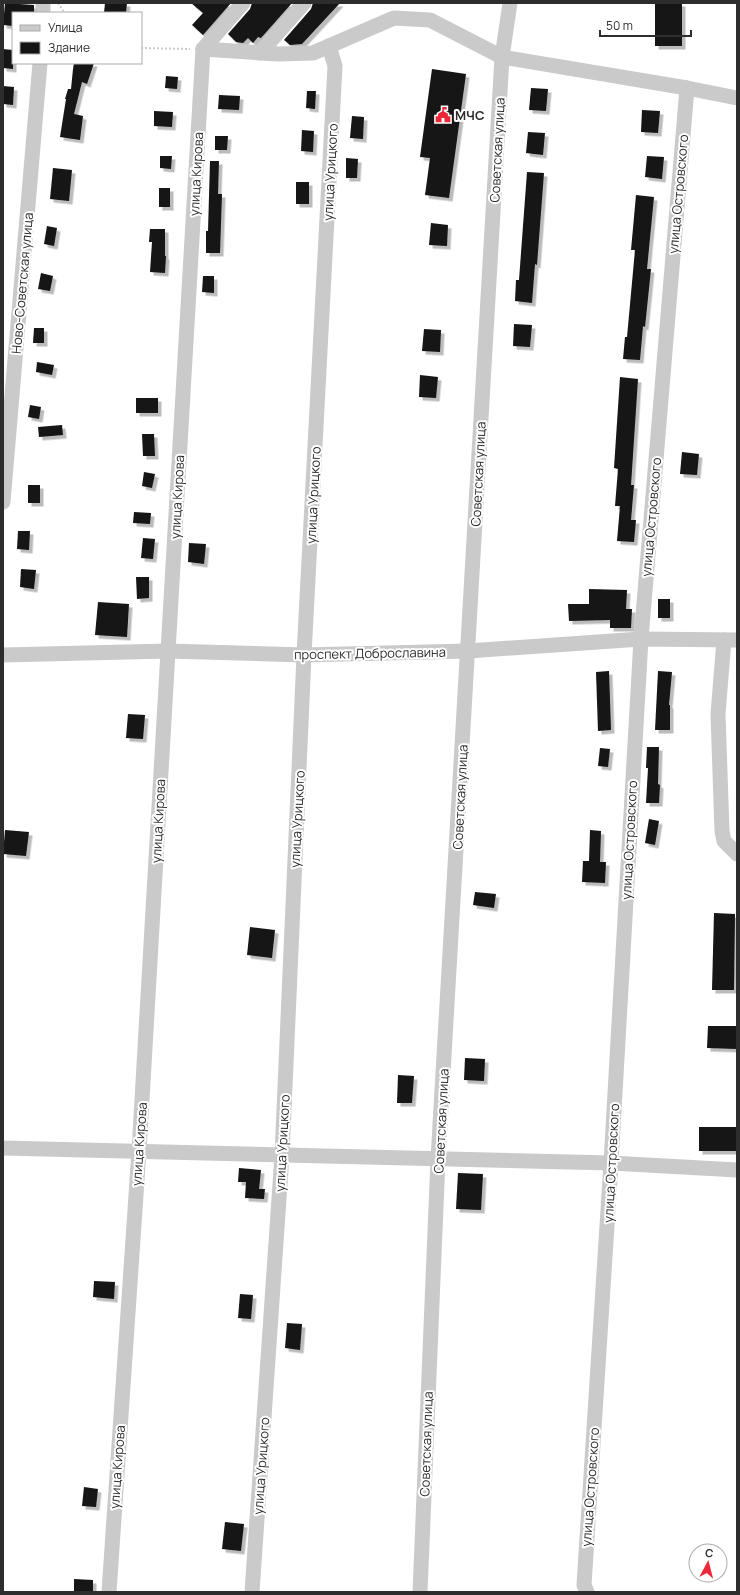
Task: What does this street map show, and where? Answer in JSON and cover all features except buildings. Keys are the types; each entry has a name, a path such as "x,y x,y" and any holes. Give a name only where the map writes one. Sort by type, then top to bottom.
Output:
{"street":[{"path":"204,49 243,3"},
{"path":"260,53 304,3"},
{"name":"Советская улица","path":"420,1592 438,1159 502,57 510,3"},
{"path":"204,49 278,54 313,53 394,18 430,20 502,57 687,88 737,98"},
{"name":"улица Урицкого","path":"252,1592 282,1155 304,654 335,66 329,46"},
{"name":"улица Кирова","path":"109,1592 139,1151 204,49"},
{"name":"Ново-Советская улица","path":"3,502 40,64"},
{"name":"улица Островского","path":"587,1592 584,1585 612,1163 640,639 687,88"},
{"name":"проспект Доброславина","path":"3,655 168,651 304,654 468,651 640,639 730,640"},
{"path":"730,640 718,714 722,831 724,840 737,854"},
{"path":"3,1148 612,1163 737,1170"}],"path":[{"path":"58,3 64,12"},
{"path":"142,48 204,49"}],"place":[{"name":"МЧС","path":"443,115"}]}
